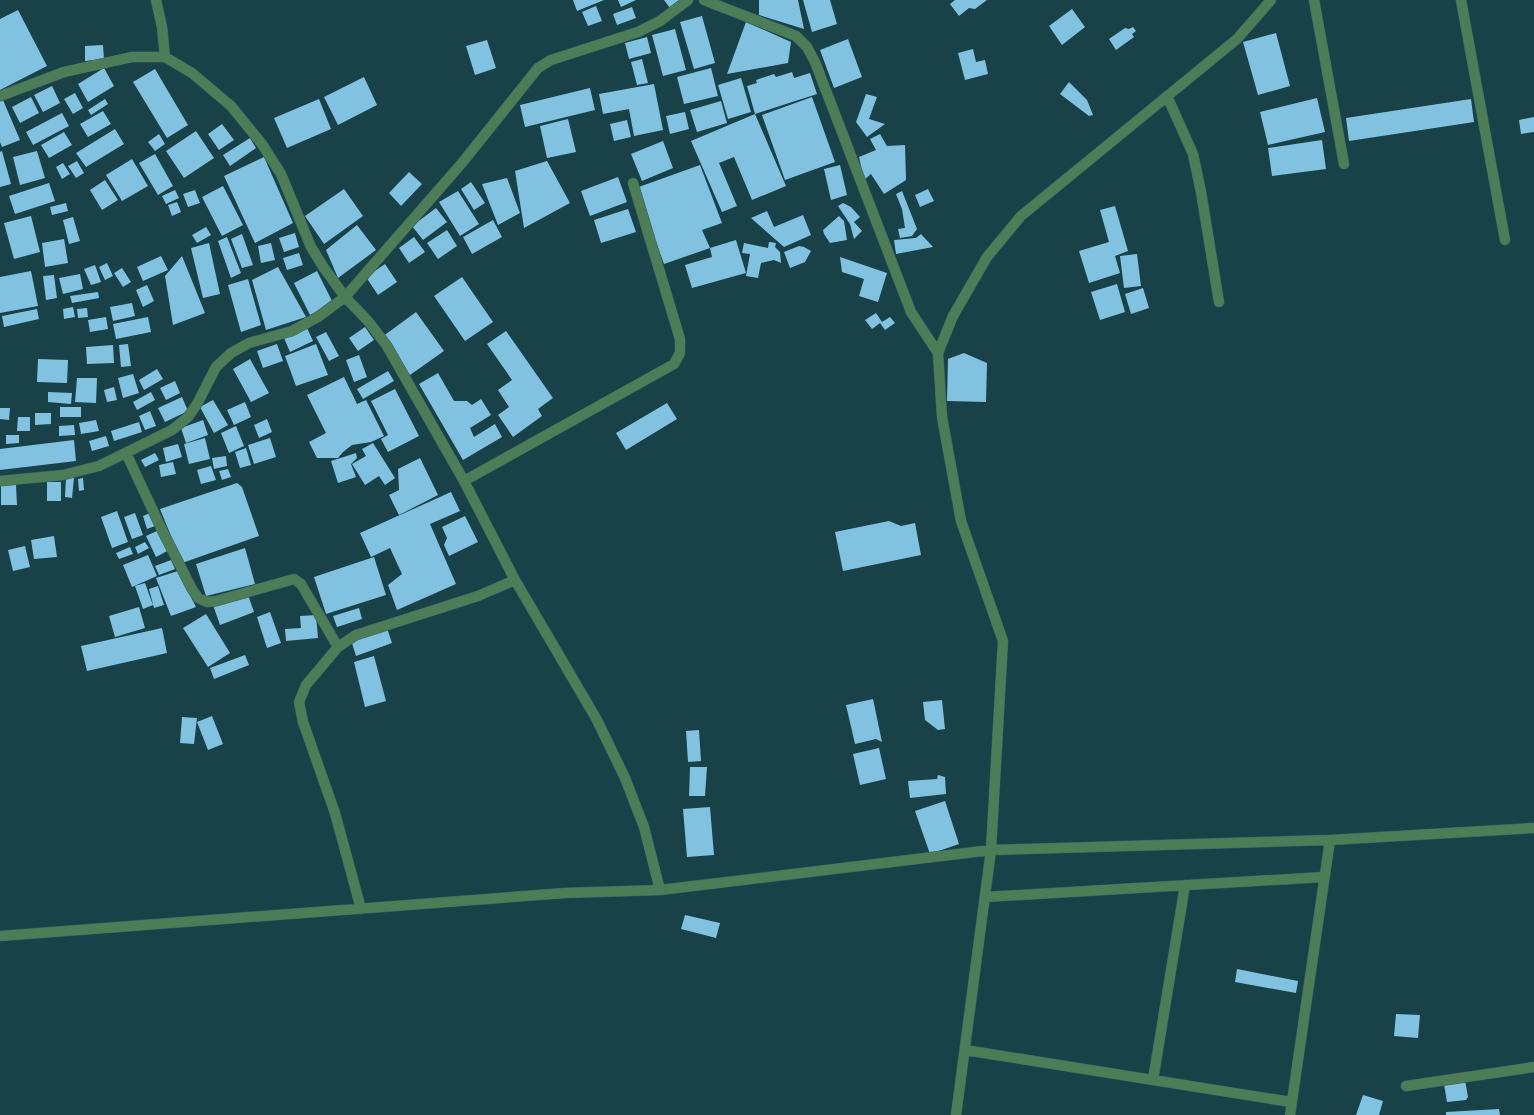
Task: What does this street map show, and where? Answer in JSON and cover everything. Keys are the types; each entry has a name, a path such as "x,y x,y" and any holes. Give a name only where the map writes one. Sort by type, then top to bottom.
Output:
{"street":[{"path":"156,0 162,27 165,57"},
{"path":"0,481 63,475 99,466 172,430 188,417 197,404 216,366 231,352 249,343 292,331 318,317 345,297 462,163 538,68 551,60 638,32 660,21 688,0"},
{"path":"704,0 796,36 807,47 911,312 938,353"},
{"path":"956,1115 991,850 1003,641 961,521 942,417 938,353 953,316 987,257 1022,216 1236,39 1271,0"},
{"path":"1314,0 1344,164"},
{"path":"1461,0 1505,240"},
{"path":"0,96 64,72 132,57 165,57 192,74 230,106 262,144 280,174 310,247 345,297 368,321 387,346 464,481 515,580 597,720 625,778 644,827 660,890"},
{"path":"1166,96 1193,154 1201,192 1218,302"},
{"path":"464,481 674,364 680,353 680,339 633,183"},
{"path":"126,453 162,530 198,598 207,602 216,601 294,579 301,584 338,647"},
{"path":"361,909 334,813 303,722 299,702 306,685 338,647 356,635 478,596 515,580"},
{"path":"0,936 565,893 660,890 991,850 1330,840 1534,828"},
{"path":"1290,1115 1330,840"},
{"path":"985,897 1324,877"},
{"path":"1153,1080 1185,885"},
{"path":"965,1050 1292,1102"},
{"path":"1406,1086 1534,1067"}],"building":[{"path":"573,0 604,0 577,11"},
{"path":"618,0 636,0 621,7"},
{"path":"664,0 681,0 670,8"},
{"path":"759,0 798,0 804,29 759,15"},
{"path":"803,0 830,0 837,24 812,32"},
{"path":"955,0 987,0 975,9 969,8 959,16 950,4"},
{"path":"596,6 602,21 588,26 582,12"},
{"path":"632,7 636,18 617,25 613,14"},
{"path":"1072,9 1085,27 1062,45 1049,26"},
{"path":"18,10 47,66 0,90 0,19"},
{"path":"702,16 715,63 694,69 680,22"},
{"path":"746,22 791,42 788,63 727,74"},
{"path":"1133,27 1136,31 1132,34 1134,37 1116,50 1109,39 1125,28"},
{"path":"675,29 686,70 663,76 652,35"},
{"path":"1276,33 1290,86 1258,95 1243,42"},
{"path":"647,37 651,53 629,59 625,43"},
{"path":"848,39 862,77 834,88 820,50"},
{"path":"487,40 496,68 475,75 466,46"},
{"path":"103,45 104,59 85,61 85,46"},
{"path":"973,49 976,62 985,60 988,74 965,80 958,53"},
{"path":"642,59 648,83 637,85 631,62"},
{"path":"104,68 114,86 88,102 78,84"},
{"path":"711,68 718,96 684,104 677,77"},
{"path":"155,69 188,125 167,138 133,82"},
{"path":"792,72 794,78 810,73 817,94 755,114 747,86 757,83 756,80 774,74 776,77"},
{"path":"364,77 377,105 338,125 324,97"},
{"path":"741,78 751,112 728,119 718,85"},
{"path":"1069,82 1087,100 1093,115 1089,116 1060,94"},
{"path":"654,84 663,130 634,136 629,109 603,114 599,94"},
{"path":"52,86 60,103 43,112 34,95"},
{"path":"590,88 595,110 525,127 520,105"},
{"path":"75,93 83,108 73,114 64,99"},
{"path":"866,94 877,97 869,119 885,124 867,137 856,122"},
{"path":"31,97 39,113 20,123 12,107"},
{"path":"812,97 835,162 785,180 762,115"},
{"path":"1317,98 1325,132 1268,145 1260,112"},
{"path":"105,99 108,104 91,115 88,110"},
{"path":"319,99 331,129 287,148 274,118"},
{"path":"1471,99 1474,122 1349,141 1346,118"},
{"path":"3,100 20,140 2,147 0,142 0,101"},
{"path":"721,101 727,123 697,132 690,110"},
{"path":"103,111 111,124 88,137 80,124"},
{"path":"685,112 689,129 670,134 666,116"},
{"path":"62,113 69,126 33,145 26,132"},
{"path":"755,114 786,186 752,200 734,157 719,163 737,206 722,212 691,141"},
{"path":"1534,117 1534,132 1521,134 1519,120"},
{"path":"568,119 576,152 547,158 540,126"},
{"path":"627,120 631,137 614,141 610,124"},
{"path":"222,124 234,140 219,150 208,134"},
{"path":"115,129 124,144 86,167 76,153"},
{"path":"196,131 214,158 184,178 166,151"},
{"path":"64,132 72,145 49,158 41,145"},
{"path":"159,134 165,144 155,151 148,142"},
{"path":"880,134 887,146 905,145 906,180 884,194 871,174 864,180 859,157 876,150 870,139"},
{"path":"250,138 256,148 230,166 223,155"},
{"path":"1322,140 1326,169 1272,176 1268,148"},
{"path":"663,141 673,168 642,181 631,154"},
{"path":"2,151 11,184 0,187 0,152"},
{"path":"37,151 45,178 20,185 13,157"},
{"path":"155,154 173,186 158,195 139,163"},
{"path":"264,157 293,223 255,243 224,176"},
{"path":"132,159 148,186 122,201 106,175"},
{"path":"77,161 84,173 76,178 68,166"},
{"path":"547,161 570,203 524,228 515,171"},
{"path":"63,163 70,174 62,179 56,167"},
{"path":"700,165 722,223 702,230 710,248 664,264 636,188"},
{"path":"840,165 847,195 831,200 824,169"},
{"path":"409,172 422,184 401,206 389,193"},
{"path":"618,177 627,202 590,216 581,191"},
{"path":"507,178 520,213 498,225 482,184"},
{"path":"105,180 118,200 102,210 90,190"},
{"path":"471,182 485,203 474,210 461,189"},
{"path":"49,183 55,201 15,214 9,196"},
{"path":"223,186 243,225 222,236 202,197"},
{"path":"344,189 363,216 324,244 305,216"},
{"path":"928,189 934,201 920,207 915,195"},
{"path":"175,190 179,198 166,204 162,196"},
{"path":"195,190 200,203 188,207 183,194"},
{"path":"458,191 479,224 460,236 439,202"},
{"path":"902,191 917,229 912,236 900,238 898,229 905,228 902,209 896,194"},
{"path":"177,202 181,212 172,216 168,205"},
{"path":"66,203 68,211 52,215 50,207"},
{"path":"843,203 851,207 860,217 854,222 862,231 854,239 850,224 838,206"},
{"path":"1115,206 1128,251 1115,256 1120,273 1089,283 1079,251 1109,242 1100,210"},
{"path":"436,208 447,222 423,240 412,226"},
{"path":"628,209 636,232 601,243 594,220"},
{"path":"767,211 774,227 803,215 811,235 784,247 751,218"},
{"path":"31,216 40,252 14,259 4,223"},
{"path":"839,216 844,221 847,240 830,243 823,230"},
{"path":"73,217 80,241 69,244 63,220"},
{"path":"493,220 502,237 472,254 463,237"},
{"path":"357,225 376,250 338,278 326,250"},
{"path":"206,227 211,235 197,243 192,235"},
{"path":"447,230 457,246 438,259 427,243"},
{"path":"295,233 299,247 284,252 279,238"},
{"path":"242,234 253,265 242,268 231,239"},
{"path":"921,234 933,247 896,254 894,240 916,238"},
{"path":"227,237 241,273 231,278 218,241"},
{"path":"414,237 425,252 409,263 399,248"},
{"path":"64,239 68,263 45,267 42,243"},
{"path":"736,240 746,273 692,288 685,265 712,257 710,248"},
{"path":"769,242 776,243 775,247 780,252 781,263 774,260 761,263 758,278 746,276 750,254 742,253 744,243 768,248"},
{"path":"209,243 220,294 203,298 191,248"},
{"path":"271,243 275,260 261,263 258,246"},
{"path":"799,246 811,251 805,262 790,268 784,252"},
{"path":"299,253 303,265 287,270 283,258"},
{"path":"1137,254 1141,286 1124,288 1120,256"},
{"path":"161,256 168,270 143,281 137,267"},
{"path":"182,256 205,313 173,325 165,276"},
{"path":"840,257 887,273 878,302 859,296 864,279 842,272"},
{"path":"107,263 113,276 105,280 99,267"},
{"path":"385,264 397,282 378,295 366,277"},
{"path":"95,265 101,282 91,285 84,269"},
{"path":"278,267 306,317 266,330 252,280"},
{"path":"122,268 131,282 123,287 114,273"},
{"path":"31,271 38,306 0,313 0,277"},
{"path":"317,271 333,303 310,315 294,283"},
{"path":"80,274 83,289 63,294 59,278"},
{"path":"54,275 57,298 46,300 43,276"},
{"path":"462,277 493,322 465,341 434,296"},
{"path":"248,279 261,325 241,332 228,285"},
{"path":"1117,284 1125,312 1100,320 1091,292"},
{"path":"147,285 154,301 143,307 136,290"},
{"path":"1143,288 1149,308 1131,314 1125,294"},
{"path":"98,292 99,298 72,303 70,296"},
{"path":"132,303 135,316 113,321 110,307"},
{"path":"73,307 75,317 64,319 63,309"},
{"path":"87,308 88,317 78,318 77,309"},
{"path":"37,309 39,319 4,327 2,316"},
{"path":"416,312 444,351 410,375 382,337"},
{"path":"876,313 882,322 890,317 895,323 885,330 880,323 872,329 865,320"},
{"path":"106,317 108,329 90,332 88,320"},
{"path":"148,317 151,332 116,339 113,324"},
{"path":"365,327 374,340 358,351 349,338"},
{"path":"307,328 313,341 290,352 284,338"},
{"path":"506,331 553,398 538,409 542,416 513,437 498,415 509,407 498,390 512,380 487,344"},
{"path":"326,332 339,356 329,361 316,337"},
{"path":"128,344 131,366 121,367 119,345"},
{"path":"277,344 283,361 263,368 257,351"},
{"path":"316,344 328,375 296,386 285,356"},
{"path":"113,345 114,363 87,364 86,347"},
{"path":"964,353 987,363 986,402 947,401 948,359"},
{"path":"359,355 367,377 354,382 346,360"},
{"path":"38,359 68,360 67,383 37,382"},
{"path":"250,359 269,393 251,402 233,369"},
{"path":"157,369 163,379 144,390 139,380"},
{"path":"388,371 394,381 363,399 357,389"},
{"path":"438,373 454,401 467,401 472,405 481,399 491,415 470,428 474,437 495,424 502,437 463,460 419,384"},
{"path":"133,374 139,393 123,398 118,378"},
{"path":"344,377 357,404 366,400 384,436 371,442 352,445 338,458 317,458 309,442 326,433 307,395"},
{"path":"77,378 97,378 96,403 75,402"},
{"path":"175,381 180,393 166,400 160,388"},
{"path":"114,387 117,400 107,402 104,390"},
{"path":"395,389 419,436 388,452 381,439 388,435 371,401"},
{"path":"48,392 72,393 71,404 48,402"},
{"path":"151,392 155,400 137,410 133,402"},
{"path":"182,397 188,411 165,422 158,408"},
{"path":"213,400 228,425 214,433 200,407"},
{"path":"245,402 251,417 234,425 227,410"},
{"path":"667,403 677,419 626,450 616,433"},
{"path":"60,407 81,407 81,417 60,417"},
{"path":"0,408 10,408 9,420 0,419"},
{"path":"150,411 156,426 145,430 139,416"},
{"path":"35,413 51,413 51,424 35,425"},
{"path":"18,417 30,417 30,431 17,431"},
{"path":"267,419 272,432 259,438 254,425"},
{"path":"96,420 99,431 81,434 79,423"},
{"path":"203,420 208,435 186,443 181,428"},
{"path":"139,422 142,432 114,441 111,431"},
{"path":"74,425 75,435 59,436 59,426"},
{"path":"236,426 244,446 229,453 221,433"},
{"path":"6,435 19,435 19,443 6,444"},
{"path":"106,436 109,446 92,451 89,441"},
{"path":"205,438 210,459 189,464 184,444"},
{"path":"270,438 276,457 254,464 248,445"},
{"path":"74,440 76,461 0,470 0,449"},
{"path":"373,443 395,478 385,485 379,476 365,485 352,464 366,456 362,449"},
{"path":"178,444 182,457 166,462 163,448"},
{"path":"246,448 251,465 240,468 235,452"},
{"path":"155,453 159,460 145,467 141,460"},
{"path":"356,453 357,458 351,464 356,477 338,483 331,461"},
{"path":"226,456 227,466 214,469 212,458"},
{"path":"420,458 438,495 399,515 389,495 399,490 398,469"},
{"path":"173,462 176,474 161,477 159,465"},
{"path":"211,466 216,480 201,484 197,470"},
{"path":"228,469 231,477 222,480 219,471"},
{"path":"66,477 74,478 72,498 65,497"},
{"path":"83,478 84,490 79,491 78,479"},
{"path":"47,482 61,482 61,501 47,501"},
{"path":"237,483 242,487 259,536 182,563 160,509"},
{"path":"1,485 16,485 17,505 1,505"},
{"path":"451,492 460,511 430,524 456,584 397,610 388,585 402,574 390,548 371,557 360,533"},
{"path":"117,511 128,542 112,548 101,517"},
{"path":"135,513 143,535 132,539 124,517"},
{"path":"150,513 155,526 147,529 143,516"},
{"path":"465,516 478,542 449,556 444,545 447,538 442,527"},
{"path":"889,521 901,526 915,523 921,555 843,571 835,532"},
{"path":"159,530 169,550 156,557 146,536"},
{"path":"54,536 57,557 34,559 31,540"},
{"path":"145,542 149,548 138,554 135,547"},
{"path":"25,546 30,567 13,571 8,550"},
{"path":"130,547 133,554 119,559 116,553"},
{"path":"245,548 255,584 206,596 196,564"},
{"path":"148,555 157,576 132,587 123,565"},
{"path":"374,557 386,595 326,614 314,577"},
{"path":"171,560 175,569 159,575 155,566"},
{"path":"178,571 196,607 171,616 156,578"},
{"path":"145,583 153,605 143,609 135,586"},
{"path":"158,586 164,605 154,608 149,589"},
{"path":"247,592 254,612 220,625 213,605"},
{"path":"139,607 145,628 115,637 109,616"},
{"path":"359,608 362,619 337,627 333,616"},
{"path":"270,612 281,643 267,648 257,617"},
{"path":"206,614 230,653 208,667 183,628"},
{"path":"316,615 318,638 286,641 285,629 301,628 300,616"},
{"path":"162,628 167,653 87,671 81,646"},
{"path":"387,628 392,643 356,656 351,640"},
{"path":"245,655 249,665 214,679 210,668"},
{"path":"374,656 386,701 365,707 354,662"},
{"path":"873,699 882,742 876,739 855,744 846,705"},
{"path":"942,700 945,729 938,730 925,720 923,702"},
{"path":"212,716 223,744 208,750 197,722"},
{"path":"182,717 197,718 194,744 180,743"},
{"path":"699,730 701,761 688,762 686,731"},
{"path":"879,748 886,779 860,785 853,754"},
{"path":"690,767 707,767 705,796 689,796"},
{"path":"938,775 945,777 946,794 910,798 908,781 937,779"},
{"path":"945,801 959,844 930,854 915,811"},
{"path":"710,807 714,855 687,857 683,809"},
{"path":"685,915 720,923 716,938 681,929"},
{"path":"1237,969 1298,981 1296,993 1235,982"},
{"path":"1396,1014 1420,1015 1418,1038 1394,1036"},
{"path":"1465,1080 1468,1097 1466,1100 1447,1102 1444,1084"},
{"path":"1363,1095 1383,1101 1379,1115 1356,1115"},
{"path":"1499,1109 1500,1115 1446,1115 1446,1112"}]}
